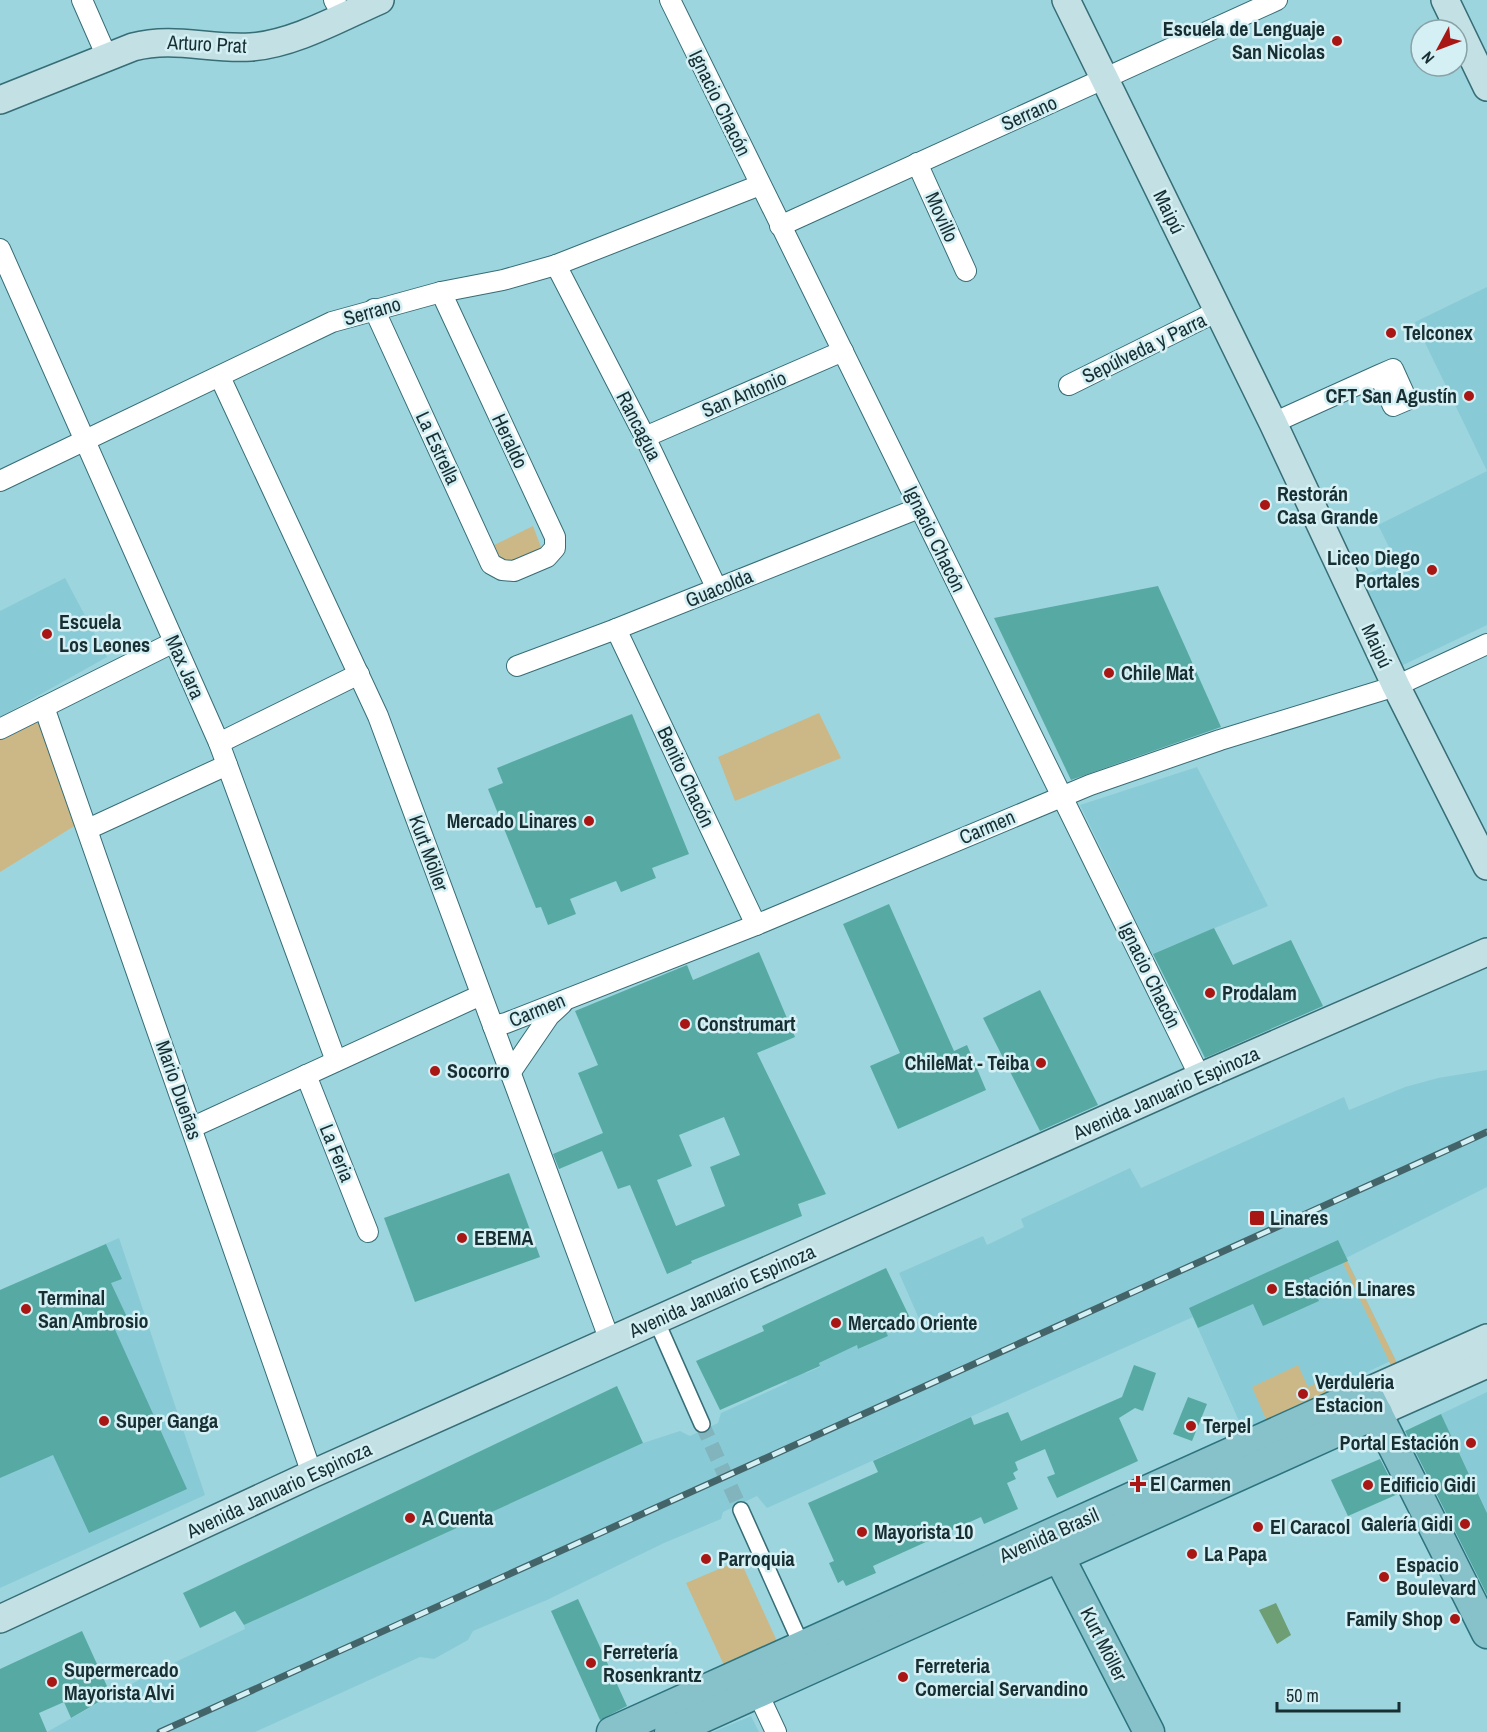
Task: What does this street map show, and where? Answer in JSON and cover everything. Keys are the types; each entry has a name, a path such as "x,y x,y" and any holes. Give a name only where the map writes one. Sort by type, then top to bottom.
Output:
{"main road":[{"name":"Arturo Prat","path":"0,100 133,47 165,41 232,47 273,44 292,38 339,8 380,0"},
{"name":"Maipú","path":"1066,0 1273,423 1396,686 1487,866"},
{"path":"1445,0 1487,87"},
{"name":"Avenida Januario Espinoza","path":"0,1619 312,1474 1200,1077 1487,952"},
{"name":"Avenida Januario Espinoza","path":"1448,970 1487,966"},
{"name":"Avenida Brasil","path":"612,1732 752,1682 1059,1557 1372,1403 1487,1338"},
{"name":"Avenida Brasil","path":"670,1732 752,1682 802,1646 1072,1524 1372,1403 1487,1364"},
{"path":"1372,1403 1487,1633"},
{"path":"1059,1557 1060,1541 1072,1524"},
{"name":"Kurt Möller","path":"1059,1557 1149,1732"}],"street":[{"path":"82,0 107,57"},
{"name":"Ignacio Chacón","path":"670,0 1200,1077"},
{"name":"Serrano","path":"780,225 1277,0"},
{"name":"Movillo","path":"917,163 966,271"},
{"name":"Serrano","path":"0,481 220,377 311,331 374,309 556,265 760,185"},
{"name":"Max Jara","path":"0,249 219,743 336,1061"},
{"name":"Rancagua","path":"556,265 645,436 717,589"},
{"name":"Heraldo","path":"441,292 555,537 555,548 547,557 514,571"},
{"name":"La Estrella","path":"374,309 491,564 502,570 514,571"},
{"name":"Sepúlveda y Parra","path":"1069,385 1218,311"},
{"name":"San Antonio","path":"645,436 843,351"},
{"path":"1273,423 1379,375"},
{"name":"Kurt Möller","path":"220,377 359,674 396,760 610,1341"},
{"name":"Guacolda","path":"517,666 920,508"},
{"name":"Benito Chacón","path":"616,629 756,925"},
{"path":"0,729 174,642"},
{"name":"Carmen","path":"493,1026 506,1023 756,925 1061,796 1220,740 1396,686 1487,644"},
{"path":"219,743 359,674"},
{"name":"Mario Dueñas","path":"44,707 312,1474"},
{"path":"88,830 227,765"},
{"name":"Carmen","path":"192,1127 481,995"},
{"path":"510,1072 549,1016 568,998"},
{"name":"La Feria","path":"306,1075 368,1232"},
{"path":"656,1320 702,1424"},
{"path":"741,1510 802,1646"},
{"path":"752,1682 776,1732"}],"shaded area":[{"name":"CFT San Agustín","path":"1487,287 1487,471 1415,322"},
{"name":"Liceo Diego Portales","path":"1487,471 1487,625 1401,666 1359,578 1396,561 1378,525"},
{"path":"533,526 544,555 502,570 490,547"},
{"name":"Escuela Los Leones","path":"65,578 107,657 0,717 0,611"},
{"path":"819,713 841,758 735,801 718,757"},
{"path":"39,721 76,825 0,872 0,740"},
{"path":"1197,767 1268,906 1152,954 1080,805"},
{"path":"1487,1070 1487,1187 1346,1258 1395,1359 1243,1430 1193,1317 767,1508 757,1496 723,1512 721,1519 664,1543 547,1600 473,1631 468,1640 434,1659 420,1657 255,1732 47,1732 144,1677 245,1629 244,1625 643,1443 680,1431 690,1436 718,1423 721,1413 787,1383 786,1378 804,1370 806,1373 820,1367 819,1363 857,1345 859,1349 887,1336 886,1332 911,1320 913,1324 920,1321 899,1273 983,1236 987,1245 1024,1227 1021,1219 1130,1168 1141,1188 1344,1097 1349,1110 1405,1087 1438,1078"},
{"path":"119,1238 205,1495 0,1588 0,1290"},
{"path":"1347,1261 1400,1369 1394,1372 1343,1263"},
{"path":"1298,1365 1308,1387 1332,1376 1342,1397 1269,1426 1252,1387"},
{"name":"Portal Estación","path":"1487,1392 1487,1512 1441,1414"},
{"path":"740,1560 781,1650 728,1674 686,1583"},
{"path":"1276,1603 1291,1635 1277,1644 1259,1610"},
{"path":"751,1716 759,1732 713,1732"}],"building":[{"name":"Chile Mat","path":"1158,586 1221,727 1071,780 994,618"},
{"name":"Mercado Linares","path":"632,714 689,854 652,868 656,878 621,892 616,881 570,899 576,914 548,925 541,907 536,908 488,789 503,783 497,768"},
{"path":"889,904 954,1051 967,1045 986,1090 898,1129 870,1066 900,1053 843,924"},
{"name":"Prodalam","path":"1214,928 1233,965 1291,940 1323,1006 1205,1058 1153,954"},
{"path":"759,952 795,1037 757,1053 826,1194 798,1204 802,1216 691,1261 692,1263 667,1274 630,1185 618,1189 602,1151 559,1169 553,1154 603,1133 578,1073 598,1065 575,1011 687,965 693,980","holes":["724,1117 740,1155 710,1167 725,1206 676,1226 657,1180 692,1166 679,1135"]},
{"name":"ChileMat - Teiba","path":"1040,990 1098,1105 1040,1131 983,1018"},
{"name":"EBEMA","path":"509,1173 540,1257 415,1302 384,1218"},
{"name":"Estación Linares","path":"1338,1240 1348,1261 1309,1278 1319,1301 1263,1326 1253,1304 1198,1328 1189,1308"},
{"name":"Super Ganga","path":"106,1244 122,1279 111,1283 127,1317 112,1323 187,1489 89,1533 53,1455 0,1478 0,1290"},
{"name":"Mercado Oriente","path":"886,1268 911,1320 886,1332 888,1336 858,1349 857,1345 819,1363 820,1366 720,1410 696,1361 764,1331 762,1326"},
{"path":"1134,1365 1156,1373 1143,1411 1135,1408 1119,1418 1138,1461 1057,1498 1047,1477 1055,1474 1045,1449 1015,1462 1018,1470 1013,1473 1016,1479 1007,1483 1018,1509 984,1524 981,1517 873,1566 876,1573 846,1586 843,1580 838,1583 829,1563 834,1561 808,1503 878,1472 873,1461 971,1417 974,1425 1008,1412 1021,1441 1122,1397"},
{"name":"A Cuenta","path":"617,1386 643,1443 244,1625 235,1611 200,1628 183,1593"},
{"path":"1188,1397 1207,1404 1192,1441 1173,1434"},
{"path":"1441,1414 1487,1513 1487,1595 1405,1431"},
{"name":"Edificio Gidi","path":"1380,1459 1398,1494 1348,1516 1331,1480"},
{"name":"Ferretería Rosenkrantz","path":"578,1599 627,1706 600,1720 551,1611"},
{"name":"Supermercado Mayorista Alvi","path":"82,1631 111,1695 71,1718 64,1702 39,1713 47,1732 0,1732 0,1669"}],"tunnel":[{"path":"702,1424 741,1510"}],"railway":[{"path":"160,1732 1487,1132"}],"place":[{"name":"Escuela de Lenguaje San Nicolas","path":"1337,41"},
{"name":"Telconex","path":"1391,333"},
{"name":"CFT San Agustín","path":"1469,396"},
{"name":"Restorán Casa Grande","path":"1265,505"},
{"name":"Liceo Diego Portales","path":"1432,570"},
{"name":"Escuela Los Leones","path":"47,634"},
{"name":"Chile Mat","path":"1109,673"},
{"name":"Mercado Linares","path":"589,821"},
{"name":"Prodalam","path":"1210,993"},
{"name":"Construmart","path":"685,1024"},
{"name":"ChileMat - Teiba","path":"1041,1063"},
{"name":"Socorro","path":"435,1071"},
{"name":"Linares","path":"1257,1218"},
{"name":"EBEMA","path":"462,1238"},
{"name":"Estación Linares","path":"1272,1289"},
{"name":"Terminal San Ambrosio","path":"26,1309"},
{"name":"Mercado Oriente","path":"836,1323"},
{"name":"Verduleria Estacion","path":"1303,1394"},
{"name":"Super Ganga","path":"104,1421"},
{"name":"Terpel","path":"1191,1426"},
{"name":"Portal Estación","path":"1471,1443"},
{"name":"El Carmen","path":"1138,1484"},
{"name":"Edificio Gidi","path":"1368,1485"},
{"name":"A Cuenta","path":"410,1518"},
{"name":"Galería Gidi","path":"1465,1524"},
{"name":"El Caracol","path":"1258,1527"},
{"name":"Mayorista 10","path":"862,1532"},
{"name":"La Papa","path":"1192,1554"},
{"name":"Parroquia","path":"706,1559"},
{"name":"Espacio Boulevard","path":"1384,1577"},
{"name":"Family Shop","path":"1455,1619"},
{"name":"Ferretería Rosenkrantz","path":"591,1663"},
{"name":"Ferreteria Comercial Servandino","path":"903,1677"},
{"name":"Supermercado Mayorista Alvi","path":"52,1682"}]}
